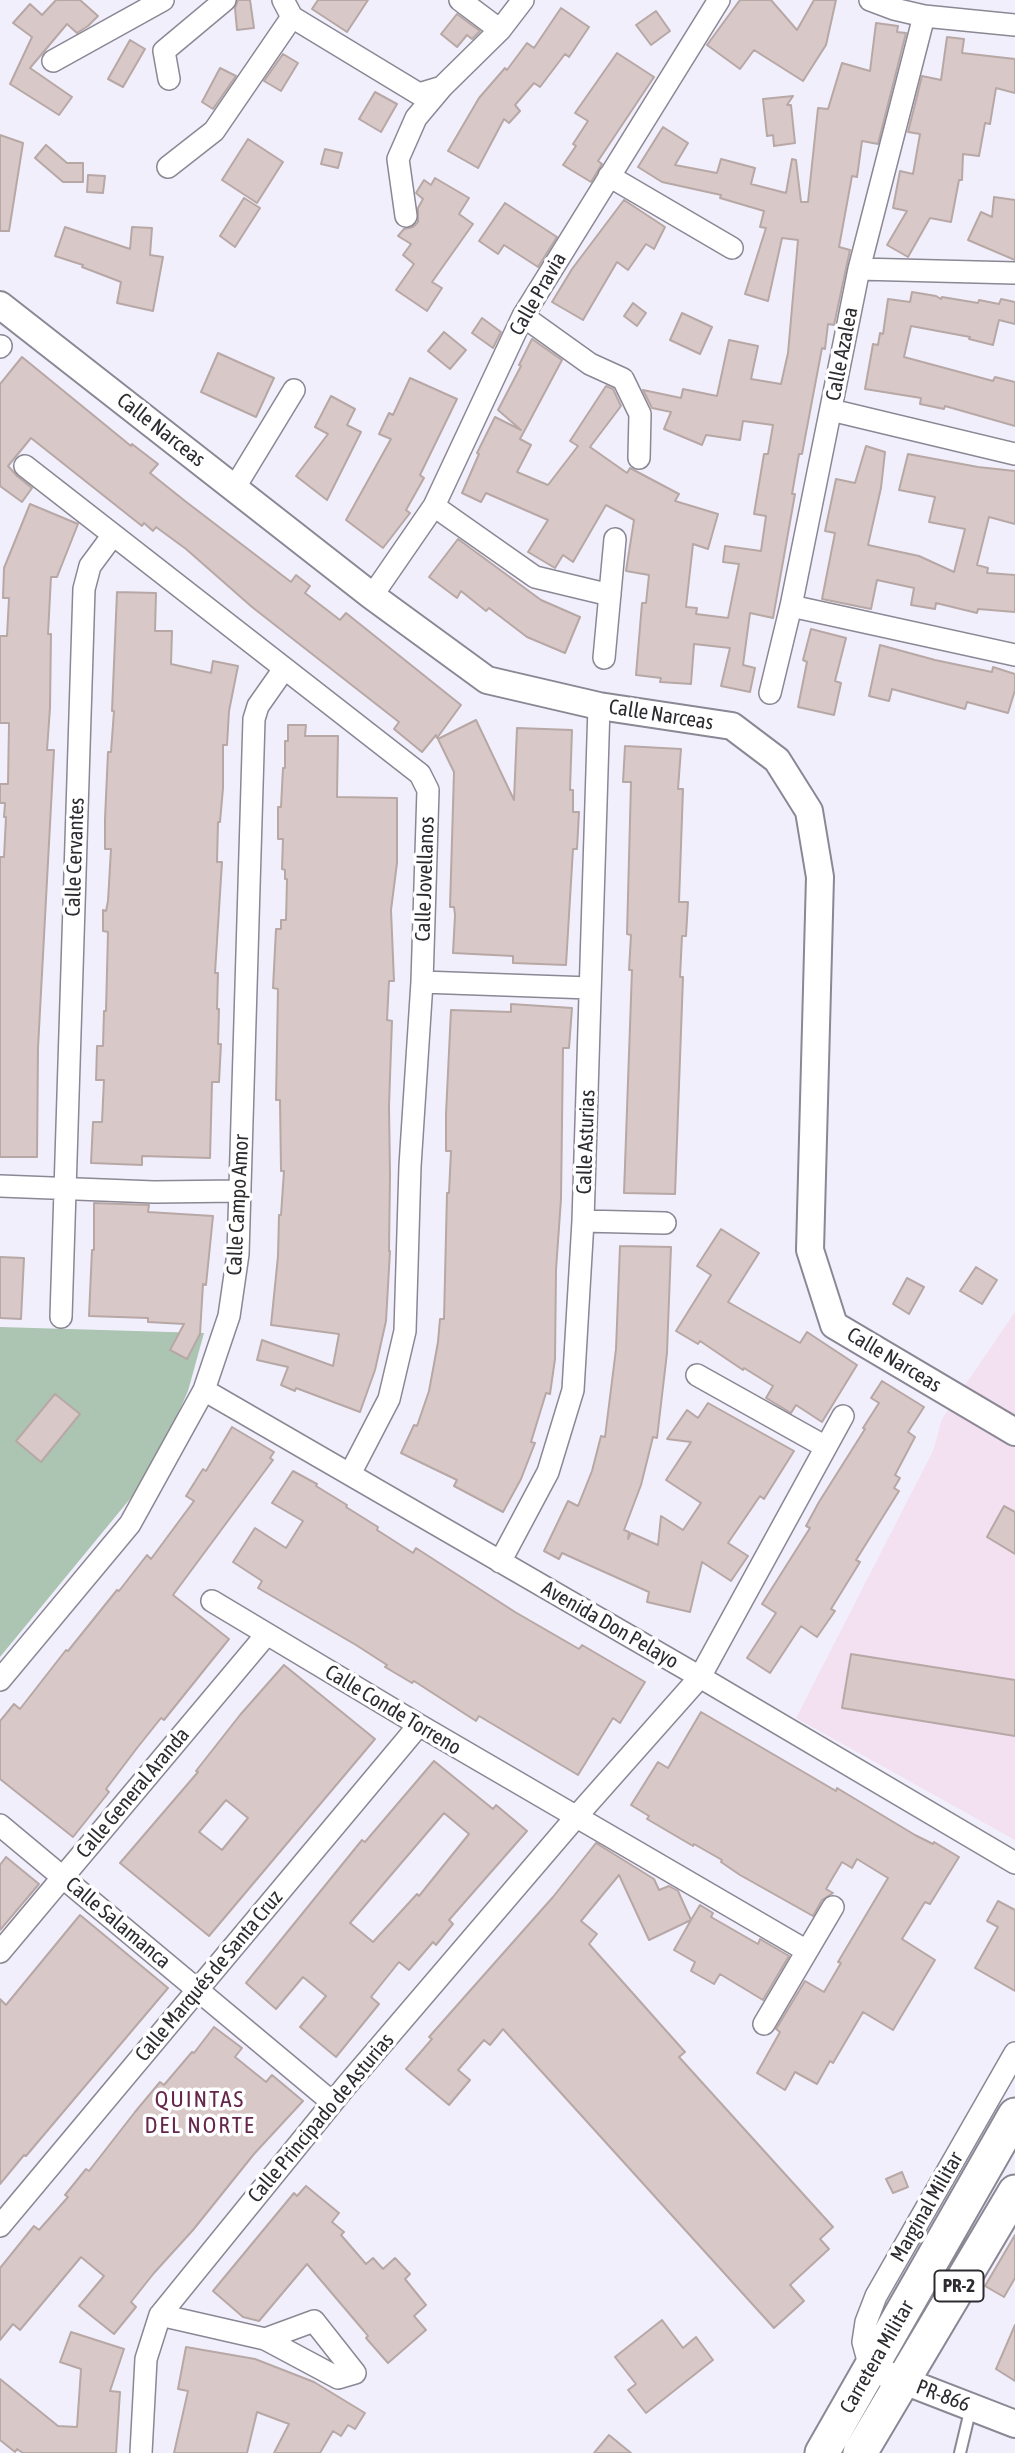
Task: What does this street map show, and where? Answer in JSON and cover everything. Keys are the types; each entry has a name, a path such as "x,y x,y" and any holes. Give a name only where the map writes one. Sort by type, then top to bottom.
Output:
{"main road":[{"name":"Carretera Militar","path":"822,2453 1015,2115"},
{"name":"Carretera Militar","path":"860,2453 1015,2192"}],"street":[{"path":"53,61 163,0"},
{"path":"169,79 164,51 225,0"},
{"path":"460,0 500,30"},
{"path":"407,216 398,159 416,118 442,87 500,30 523,0"},
{"name":"Calle Pravia","path":"372,596 434,506 523,316 719,0"},
{"path":"870,0 924,16 1015,25"},
{"path":"168,167 215,131 287,8 419,94 442,87"},
{"name":"Calle Azalea","path":"770,693 791,606 859,269 924,16"},
{"path":"609,176 732,248"},
{"path":"859,269 1015,274"},
{"name":"Calle Narceas","path":"0,305 372,596 487,680 599,706 732,726 777,760 809,811 820,877 810,1250 834,1325 1015,1432"},
{"path":"523,316 590,364 623,379 640,414 639,458"},
{"path":"235,487 294,390"},
{"path":"831,410 1015,454"},
{"name":"Calle Jovellanos","path":"25,466 420,774 428,790 422,982 410,1166 405,1331 389,1399 350,1474"},
{"path":"434,506 535,577 610,595"},
{"name":"Calle Cervantes","path":"61,1317 84,589 90,566 113,535"},
{"path":"604,658 615,539"},
{"path":"791,606 1015,655"},
{"name":"Calle Campo Amor","path":"0,1680 130,1524 204,1390 229,1317 238,1254 254,719 261,699 284,669"},
{"name":"Calle Asturias","path":"500,1562 548,1472 573,1391 583,1221 599,706"},
{"path":"422,982 590,988"},
{"path":"0,1186 154,1192 240,1191"},
{"path":"583,1221 665,1223"},
{"path":"697,1375 824,1446"},
{"name":"Avenida Don Pelayo","path":"204,1390 1015,1863"},
{"name":"Calle Principado de Asturias","path":"141,2453 146,2359 160,2315 332,2102 700,1677 842,1416"},
{"name":"Calle Conde Torreno","path":"212,1601 419,1726 807,1951"},
{"name":"Calle General Aranda","path":"0,1952 266,1635"},
{"name":"Calle Marqués de Santa Cruz","path":"0,2226 419,1726"},
{"name":"Calle Salamanca","path":"0,1825 332,2102"},
{"path":"764,2024 833,1907"},
{"name":"Marginal Militar","path":"870,2368 863,2342 866,2322 876,2296 1015,2053"},
{"path":"160,2315 265,2339"},
{"name":"PR-866","path":"870,2368 1015,2424"}],"lane":[{"path":"960,2453 971,2407"}],"shaded area":[{"path":"1015,1312 1015,1840 796,1718 933,1451 942,1419"}],"green space":[{"path":"0,1327 204,1333 188,1391 162,1450 134,1494 0,1657"}],"building":[{"path":"56,0 80,0 98,16 77,33 67,24 30,68 72,97 59,115 10,84 32,37 13,23 30,4 42,15"},
{"path":"238,0 250,0 254,28 237,30 235,8"},
{"path":"318,0 368,0 347,32 312,9"},
{"path":"740,0 771,0 797,30 814,0 836,0 826,45 803,81 754,50 740,69 707,45"},
{"path":"561,8 589,27 569,57 565,54 540,87 534,83 515,105 520,111 509,123 504,119 478,168 448,151 479,98 505,68 507,70 527,43 534,48"},
{"path":"656,11 670,31 651,45 636,25"},
{"path":"457,14 480,31 472,39 467,35 457,47 441,34"},
{"path":"876,23 898,26 897,32 906,33 878,144 862,141 857,177 852,176 839,247 850,250 834,325 828,324 825,349 822,348 802,454 799,454 792,494 795,494 773,618 750,613 743,665 755,668 750,692 721,686 730,648 694,644 691,684 660,682 661,678 636,675 642,603 646,603 649,575 626,571 634,520 606,505 573,562 563,555 555,568 528,552 548,520 486,493 481,502 462,493 479,454 477,453 495,417 521,430 498,410 532,339 562,360 520,439 531,445 517,472 548,485 578,446 570,441 606,386 613,389 621,406 590,447 627,473 630,468 679,494 675,501 718,514 708,549 693,544 686,607 697,608 696,614 728,618 739,564 723,562 725,546 761,551 766,516 754,514 764,454 768,454 773,425 743,421 740,440 706,435 702,445 664,429 671,412 652,408 643,390 681,398 683,389 717,396 729,340 758,346 751,379 781,384 788,353 798,240 782,238 768,301 745,294 766,228 760,227 764,211 720,198 721,195 662,182 638,167 663,127 688,143 675,165 717,173 721,159 755,168 751,184 786,193 792,159 796,160 801,202 808,202 818,108 828,109 842,63 870,71"},
{"path":"947,37 964,39 962,53 1015,59 1015,93 996,88 990,124 985,123 979,156 963,154 962,180 959,180 951,222 930,218 908,257 887,245 907,211 893,208 900,171 913,174 920,134 908,132 922,76 941,80"},
{"path":"130,40 145,49 123,87 108,79"},
{"path":"617,53 654,77 598,161 602,164 591,182 563,165 588,121 575,113"},
{"path":"283,54 298,63 281,91 264,81"},
{"path":"220,68 236,76 213,109 202,102"},
{"path":"375,92 397,104 381,132 359,119"},
{"path":"793,96 787,105 791,105 795,143 774,146 773,135 767,136 763,99"},
{"path":"0,135 23,143 9,231 0,231"},
{"path":"248,139 283,162 257,203 222,180"},
{"path":"46,145 67,163 83,163 83,182 63,182 35,158"},
{"path":"325,149 342,153 338,168 321,164"},
{"path":"88,175 105,176 103,193 87,192"},
{"path":"435,178 469,198 459,214 473,224 432,282 442,288 427,311 396,290 414,264 403,255 411,244 398,236 404,229 413,227 418,222 418,208 423,199 416,193 424,180 431,185"},
{"path":"994,197 1015,200 1015,260 968,240 981,212 992,217"},
{"path":"244,198 260,208 235,247 220,236"},
{"path":"624,200 665,227 654,249 646,244 628,270 617,262 583,320 552,302 572,269"},
{"path":"505,203 557,237 538,267 504,245 498,254 479,241"},
{"path":"65,227 130,249 132,227 152,228 150,255 163,257 153,311 117,303 121,282 55,256"},
{"path":"912,292 941,299 978,303 979,300 999,304 1001,299 1015,302 1015,324 999,320 993,345 969,339 970,337 911,326 904,357 993,381 995,377 1015,382 1015,426 945,406 944,409 920,404 921,398 865,389 873,344 878,345 880,333 883,334 888,299 910,302"},
{"path":"633,303 646,313 637,326 624,316"},
{"path":"682,313 712,327 700,354 670,340"},
{"path":"482,318 501,332 493,348 472,333"},
{"path":"444,332 466,350 450,369 428,351"},
{"path":"218,353 274,378 256,417 201,392"},
{"path":"22,357 131,446 132,444 158,464 150,473 185,501 291,582 296,575 310,586 305,593 340,620 346,613 461,705 437,738 436,735 422,752 394,729 399,722 252,607 186,549 156,527 153,531 144,523 142,526 31,438 8,466 32,488 22,502 0,486 0,384"},
{"path":"410,378 457,399 420,475 424,478 406,510 410,513 383,548 346,520 391,439 379,434 389,413 393,415"},
{"path":"331,396 355,409 347,425 361,432 327,500 296,476 328,434 315,427"},
{"path":"866,446 885,452 881,488 868,545 919,556 954,572 965,529 929,522 935,497 899,490 908,454 1015,471 1015,524 989,517 977,565 988,568 987,573 1015,575 1015,612 978,609 977,613 936,603 935,609 911,605 914,588 877,580 871,609 822,599 835,533 825,531 836,479 855,483"},
{"path":"30,504 78,524 57,577 51,577 47,750 54,750 38,1048 37,1157 0,1157 0,857 4,857 6,817 5,803 0,803 0,784 8,784 9,723 0,723 0,636 7,636 9,598 3,598 4,568"},
{"path":"458,539 541,600 580,617 565,653 527,637 489,608 486,611 461,591 457,598 429,577"},
{"path":"117,592 156,593 155,631 172,631 171,664 211,673 213,661 238,666 229,711 227,745 223,745 223,788 218,822 217,862 222,862 215,973 218,973 218,1044 221,1044 219,1082 212,1082 210,1158 142,1156 142,1165 91,1163 93,1122 102,1122 104,1080 96,1080 97,1046 103,1046 106,1011 108,932 103,931 103,910 106,911 108,901 111,849 105,849 105,819 108,752 111,752 114,711"},
{"path":"811,629 846,638 835,681 841,683 834,715 798,707 807,662 803,660"},
{"path":"880,645 935,660 992,672 993,667 1015,674 1015,690 1008,713 967,702 965,709 892,689 889,701 869,696"},
{"path":"476,720 514,800 517,728 572,730 570,790 573,790 573,812 579,812 577,849 573,849 566,965 513,963 513,956 453,953 455,915 454,907 450,907 454,772 438,739"},
{"path":"288,725 306,725 305,736 338,736 337,797 397,798 397,863 391,910 394,981 389,981 387,1020 392,1021 389,1106 390,1251 386,1321 375,1370 360,1412 281,1385 288,1367 257,1360 262,1340 333,1366 339,1334 271,1325 284,1171 281,1171 280,1100 276,1100 278,989 273,988 276,929 281,929 281,920 286,920 287,879 285,870 282,869 283,839 278,839 278,807 281,807"},
{"path":"625,746 681,749 678,789 683,789 679,902 688,902 686,936 682,936 680,977 683,977 675,1194 624,1193 632,970 629,970 631,935 627,934 631,782 623,782"},
{"path":"511,1004 572,1008 569,1048 563,1048 555,1359 550,1394 546,1393 531,1442 535,1443 521,1479 503,1512 454,1486 457,1480 401,1453 414,1425 417,1426 429,1391 440,1319 444,1319 447,1193 451,1151 446,1151 446,1114 451,1010 511,1012"},
{"path":"94,1203 149,1205 148,1212 213,1216 206,1285 203,1284 200,1334 187,1359 170,1350 184,1324 148,1322 148,1318 89,1316"},
{"path":"721,1229 759,1253 728,1302 800,1343 807,1332 857,1365 822,1422 796,1405 791,1413 766,1398 773,1386 744,1368 743,1370 700,1341 698,1344 676,1331 711,1275 697,1266"},
{"path":"620,1246 671,1247 667,1353 657,1438 653,1437 641,1485 624,1530 629,1532 628,1539 631,1533 658,1545 661,1516 683,1530 701,1503 666,1480 691,1442 667,1439 687,1410 698,1418 708,1403 794,1451 764,1499 760,1496 728,1543 748,1556 731,1581 702,1562 690,1612 647,1602 649,1592 562,1553 559,1559 544,1551 568,1501 578,1506 592,1471 601,1436 605,1437 616,1349"},
{"path":"0,1257 24,1258 21,1319 0,1318"},
{"path":"976,1267 997,1280 982,1304 960,1291"},
{"path":"907,1278 924,1287 909,1314 893,1304"},
{"path":"882,1381 924,1407 908,1432 915,1437 895,1475 900,1478 894,1488 899,1491 856,1560 860,1562 831,1609 835,1611 817,1637 801,1626 770,1673 747,1658 776,1613 762,1604 810,1528 806,1526 819,1502 879,1403 871,1398"},
{"path":"55,1394 80,1414 41,1462 16,1441"},
{"path":"232,1427 274,1452 270,1458 273,1460 173,1595 229,1639 164,1720 161,1718 137,1748 106,1789 109,1792 73,1837 0,1779 0,1721 14,1704 20,1709 147,1555 151,1559 194,1501 186,1496 203,1469 206,1471"},
{"path":"293,1471 317,1484 316,1486 378,1527 377,1530 413,1553 416,1548 515,1612 579,1649 582,1645 645,1682 620,1723 613,1718 578,1775 479,1716 476,1721 414,1681 412,1683 385,1667 387,1665 356,1645 258,1588 262,1581 233,1562 255,1528 286,1548 303,1521 272,1503"},
{"path":"1004,1506 1015,1512 1015,1554 987,1537"},
{"path":"851,1654 1015,1680 1015,1736 842,1708"},
{"path":"284,1665 375,1739 209,1936 120,1863 198,1772 196,1771","holes":["226,1800 248,1818 222,1850 199,1832"]},
{"path":"701,1712 836,1791 837,1788 915,1835 933,1844 934,1842 959,1857 930,1904 925,1902 902,1939 935,1960 893,2030 863,2012 833,2063 830,2061 817,2084 795,2072 785,2090 757,2073 780,2032 776,2029 805,1981 824,1992 841,1963 838,1962 888,1878 857,1859 852,1868 842,1862 826,1889 833,1893 822,1900 813,1916 740,1875 721,1862 722,1860 647,1819 649,1816 631,1805 658,1762 668,1768"},
{"path":"434,1761 493,1809 496,1805 527,1831 449,1920 453,1924 436,1945 433,1942 409,1970 399,1962 371,1997 379,2004 336,2057 300,2027 326,1996 303,1977 276,2009 246,1983 362,1840 365,1842","holes":["444,1813 469,1834 419,1896 417,1894 373,1942 350,1923"]},
{"path":"596,1843 654,1879 659,1890 669,1886 678,1891 691,1920 649,1940 619,1875 581,1921 597,1934 589,1944 685,2052 679,2057 833,2227 820,2239 829,2249 790,2285 804,2301 774,2328 503,2029 490,2045 484,2040 458,2070 470,2080 449,2105 406,2069 432,2039 429,2037 553,1897"},
{"path":"6,1857 39,1884 0,1930 0,1865"},
{"path":"998,1901 1015,1910 1015,1991 975,1968 998,1927 987,1921"},
{"path":"700,1905 713,1913 711,1917 758,1944 760,1939 789,1956 763,2000 720,1974 714,1984 691,1971 695,1962 674,1950"},
{"path":"80,1915 168,1988 0,2184 0,1999 6,2005"},
{"path":"214,2027 242,2048 235,2057 266,2082 272,2075 303,2101 254,2154 193,2230 154,2273 131,2302 136,2307 114,2334 79,2306 104,2276 81,2257 20,2330 13,2324 0,2340 0,2268 34,2226 39,2230 68,2197 65,2195 86,2169 89,2171 160,2082 164,2085"},
{"path":"902,2172 908,2187 893,2193 886,2179"},
{"path":"306,2186 339,2213 332,2222 344,2232 341,2235 366,2264 373,2258 383,2269 395,2258 410,2274 405,2279 426,2305 414,2316 426,2330 388,2363 307,2264 259,2321 243,2317 213,2291 294,2193 297,2196"},
{"path":"1015,2235 1015,2278 1004,2297 985,2286"},
{"path":"662,2320 683,2348 696,2337 713,2360 646,2413 628,2390 636,2384 615,2357"},
{"path":"1015,2325 1015,2381 996,2369"},
{"path":"71,2332 124,2349 110,2391 120,2392 116,2453 23,2453 17,2449 15,2452 0,2440 0,2379 58,2426 77,2427 81,2369 60,2362"},
{"path":"186,2347 255,2359 314,2382 365,2413 355,2429 348,2425 341,2436 333,2431 320,2453 274,2453 289,2424 257,2412 247,2453 174,2453 188,2391 178,2389"},
{"path":"609,2435 631,2453 594,2453"}],"district":[{"name":"QUINTAS DEL NORTE","path":"200,2113"}]}
